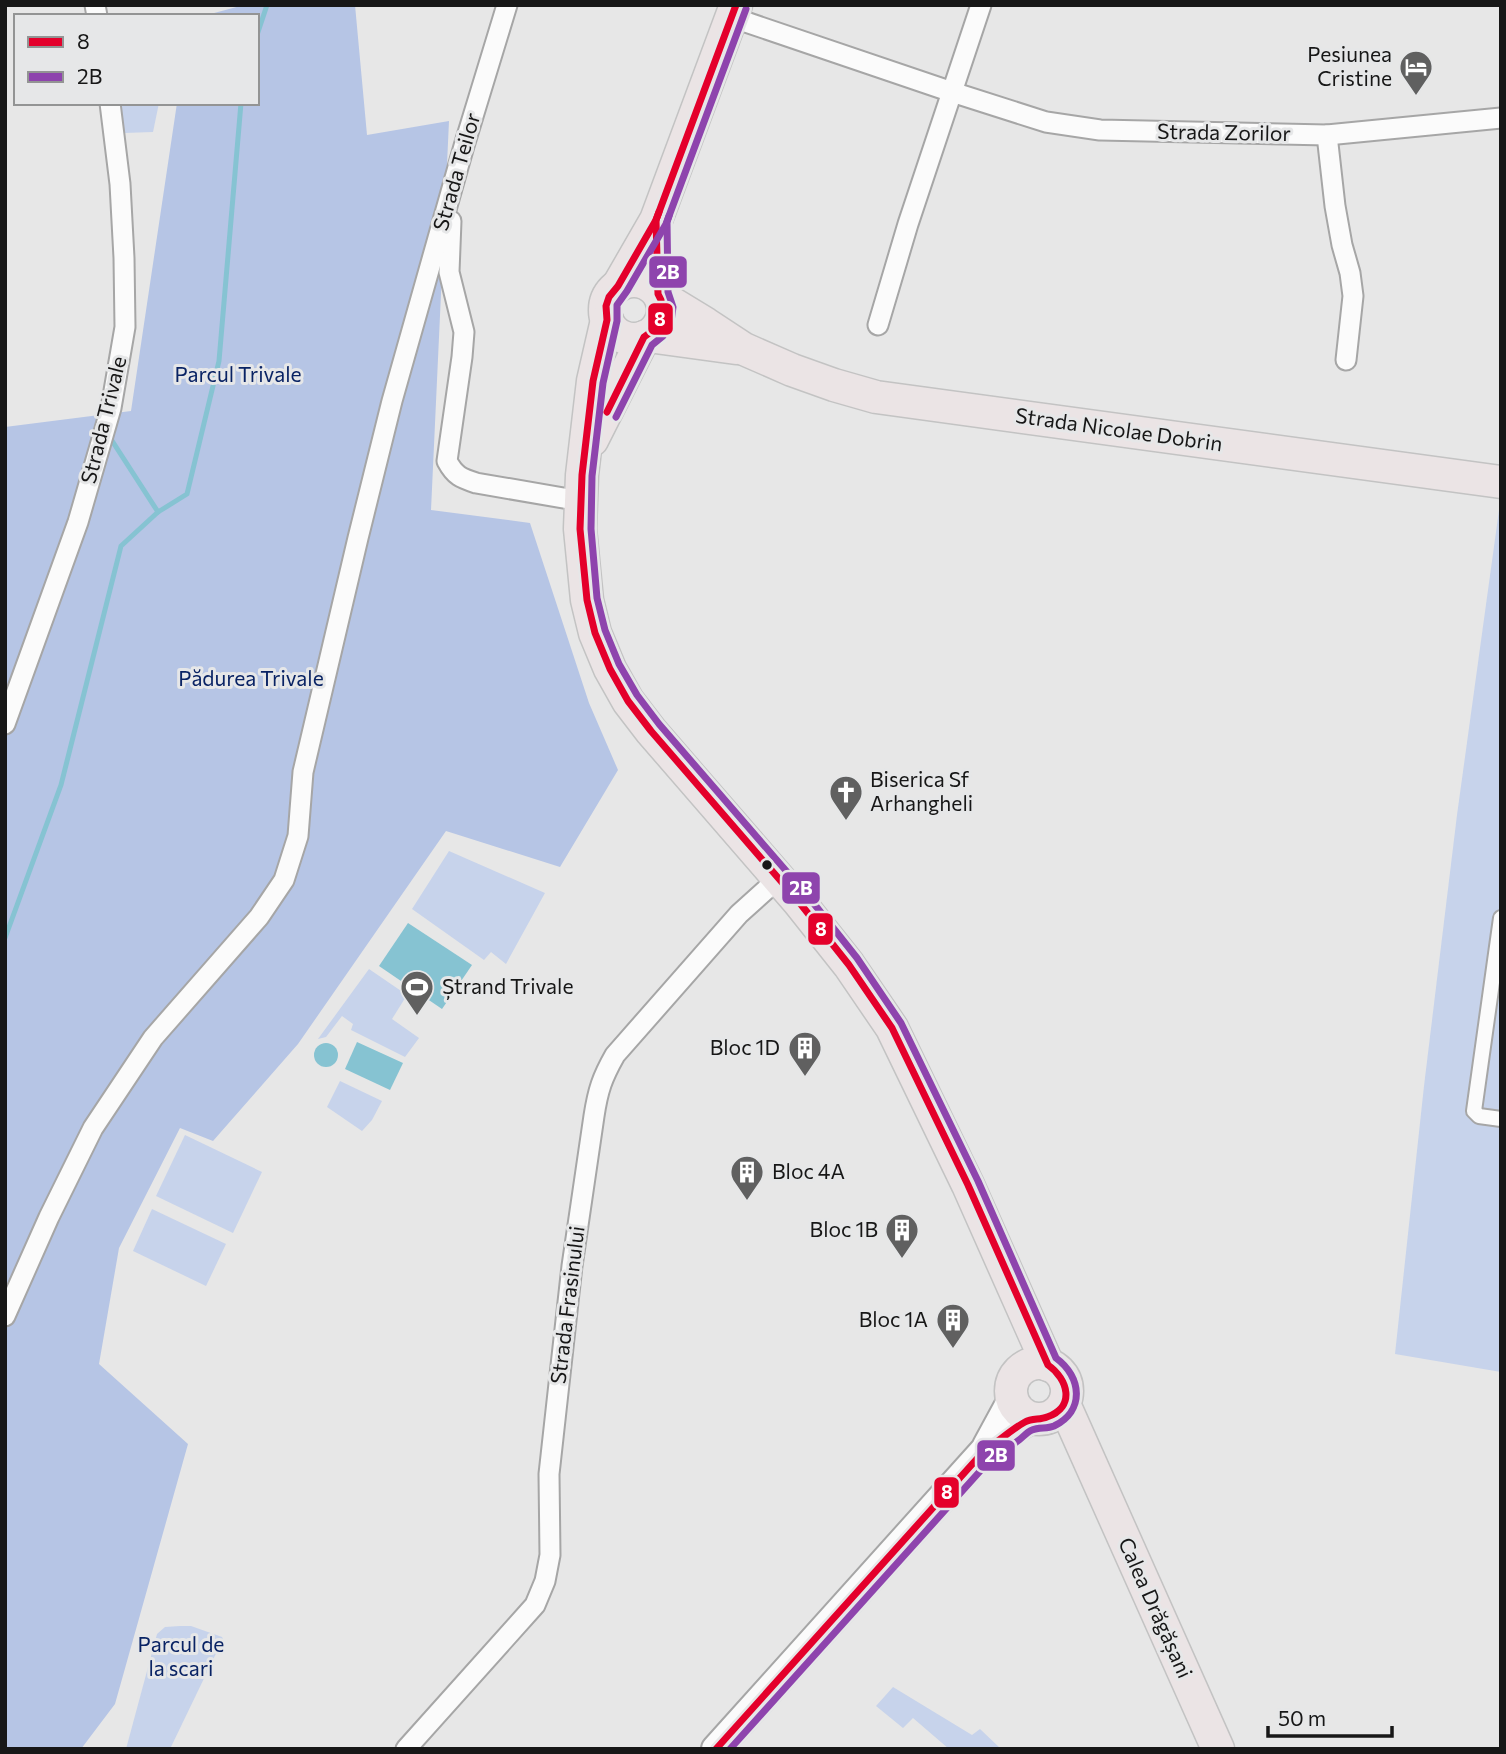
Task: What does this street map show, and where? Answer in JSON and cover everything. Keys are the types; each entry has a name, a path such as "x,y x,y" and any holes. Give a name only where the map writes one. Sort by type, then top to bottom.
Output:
{"main road":[{"path":"618,286 656,219 733,11"},
{"path":"656,219 659,295"},
{"path":"607,320 618,334 626,338 646,337 661,323 663,305 652,287 635,281 618,286 607,302 607,320 593,381 581,501 580,529 587,600 595,633 610,669 628,701 779,878 849,965 892,1028 968,1185 1017,1295 1035,1366"},
{"name":"Strada Nicolae Dobrin","path":"659,295 744,349 803,374 876,397 1501,482"},
{"path":"584,453 646,337"},
{"name":"Strada Nicolae Dobrin","path":"646,337 744,349"},
{"path":"716,1749 984,1451 1038,1410 1066,1395 1063,1377 1056,1370 1035,1366 1016,1375 1011,1392 1038,1410"},
{"name":"Calea Drăgășani","path":"1038,1410 1093,1467 1218,1749"}],"street":[{"name":"Strada Teilor","path":"5,1316 49,1217 93,1128 153,1038 259,917 284,880 298,836 303,772 361,525 452,190 507,5"},
{"path":"878,326 908,224 981,5"},
{"name":"Strada Zorilor","path":"733,11 953,92 1046,122 1100,130 1327,135 1501,118"},
{"name":"Strada Trivale","path":"5,724 78,522 111,408 125,327 120,184 110,105"},
{"path":"1327,135 1335,206 1353,296 1346,360"},
{"path":"452,190 449,272 464,332 447,461 453,472 476,483 581,501"},
{"name":"Strada Frasinului","path":"406,1749 535,1605 545,1581 550,1555 549,1474 558,1382 574,1252 594,1116 603,1075 614,1055 739,914 779,878"},
{"path":"1501,918 1474,1111 1479,1116 1501,1119"}],"green space":[{"name":"Pădurea Trivale","path":"244,5 355,5 367,135 449,121 431,510 530,523 589,703 618,770 560,867 446,831 298,1044 213,1141 180,1128 119,1248 99,1364 188,1444 115,1704 81,1749 5,1749 5,427 131,411 177,105 259,105 259,14 210,14"},
{"path":"120,105 159,105 153,132 124,133"},
{"path":"1500,503 1501,1372 1395,1354 1457,815"},
{"path":"449,851 545,893 506,964 491,952 484,960 412,909"},
{"path":"369,969 407,995 392,1019 419,1038 405,1057 351,1030 353,1024 342,1016 326,1037 318,1039"},
{"path":"340,1081 382,1101 372,1120 362,1131 327,1107"},
{"path":"185,1135 262,1172 233,1233 156,1196"},
{"path":"152,1209 226,1244 206,1286 133,1251"},
{"name":"Parcul de la scari","path":"191,1626 223,1639 170,1749 126,1749 157,1634 165,1627"},
{"path":"893,1687 972,1735 980,1729 1001,1749 949,1749 913,1718 903,1728 876,1706"}],"shaded area":[{"path":"408,923 472,965 442,1009 379,966"},
{"path":"357,1042 403,1063 390,1090 345,1069"},
{"path":"326,1043 334,1047 338,1055 334,1063 326,1067 318,1063 314,1055 318,1047"}],"waterway":[{"path":"259,29 267,5"},
{"path":"5,938 61,785 121,546 158,512 187,494 219,361 241,105"},
{"path":"109,436 158,512"}],"transit line":[{"name":"8","path":"716,1749 984,1451 1025,1422 1056,1412 1062,1407 1066,1392 1060,1378 1048,1365 968,1185 892,1028 849,965 799,902 628,701 610,669 595,633 587,600 580,529 582,475 593,381 607,320 606,306 656,220 736,5"},
{"name":"2B","path":"730,1749 991,1459 1030,1431 1051,1427 1064,1420 1071,1412 1076,1394 1071,1375 1056,1358 978,1181 901,1023 857,958 807,895 637,695 619,664 605,630 597,598 591,529 592,476 603,383 617,321 617,305 666,224 746,9"},
{"name":"8","path":"607,412 644,337 659,324 662,313 658,294 656,220 659,212"},
{"name":"2B","path":"616,417 652,345 663,336 671,322 673,307 668,292 669,216"}],"place":[{"name":"Pesiunea Cristine","path":"1416,97"},
{"name":"Biserica Sf Arhangheli","path":"846,822"},
{"name":"Ștrand Trivale","path":"417,1017"},
{"name":"Bloc 1D","path":"805,1078"},
{"name":"Bloc 4A","path":"747,1202"},
{"name":"Bloc 1B","path":"902,1260"},
{"name":"Bloc 1A","path":"953,1350"}],"park label":[{"name":"Parcul Trivale","path":"238,375"}]}
